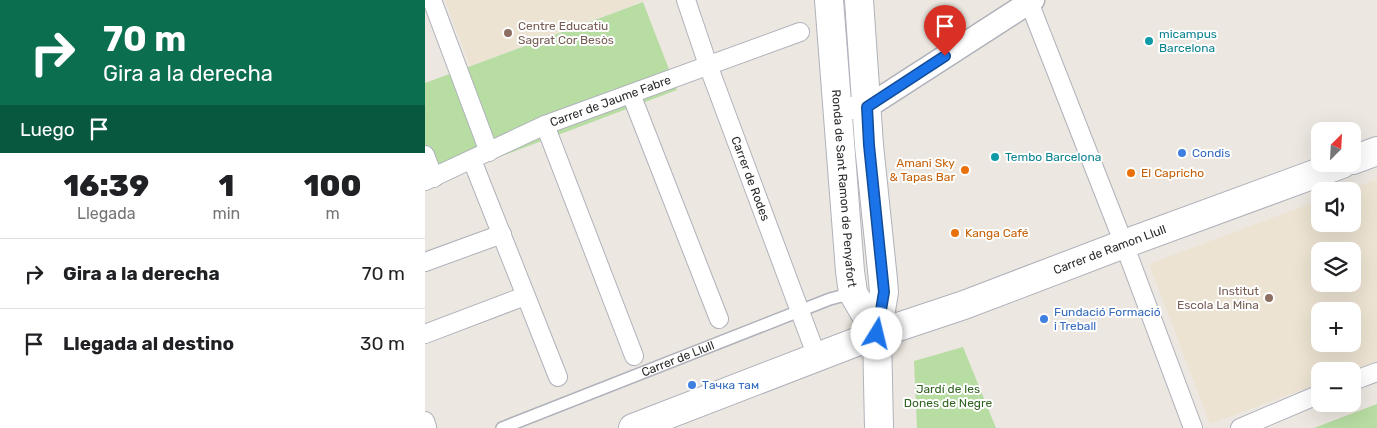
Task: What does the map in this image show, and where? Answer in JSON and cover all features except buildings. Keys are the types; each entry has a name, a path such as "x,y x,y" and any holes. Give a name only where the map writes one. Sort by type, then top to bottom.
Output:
{"main road":[{"name":"Ronda de Sant Ramon de Penyafort","path":"829,0 853,293 877,334"},
{"path":"859,0 869,145 884,286 877,334 879,428"},
{"path":"1361,157 1377,151"},
{"name":"Carrer de Ramon Llull","path":"877,334 964,305 1320,172"},
{"path":"633,428 877,334"}],"street":[{"path":"432,0 489,152"},
{"name":"Carrer de Rodes","path":"686,0 708,66 817,357"},
{"path":"837,109 867,107 1031,1 1193,428"},
{"name":"Carrer de Jaume Fabre","path":"429,179 545,125 800,32"},
{"path":"631,94 719,319"},
{"path":"545,125 634,356"},
{"path":"425,155 429,179"},
{"path":"472,160 558,377"},
{"path":"425,262 502,234"},
{"path":"425,334 525,296"},
{"path":"1361,378 1377,372"},
{"path":"1240,428 1311,398"}],"lane":[{"name":"Carrer de Llull","path":"502,428 830,299 853,293"}],"shaded area":[{"name":"Centre Educatiu Sagrat Cor Besòs","path":"445,0 646,0 470,66"},
{"name":"Institut Escola La Mina","path":"1377,179 1377,361 1361,367 1361,362 1311,362 1311,386 1210,424 1149,264 1311,203 1311,232 1361,232 1361,185"}],"green space":[{"path":"643,2 677,90 425,185 425,83"},
{"name":"Jardí de les Dones de Negre","path":"963,347 996,428 917,428 914,361"},
{"path":"1377,404 1377,428 1314,428 1356,412 1361,412 1361,410"}],"place":[{"name":"Centre Educatiu Sagrat Cor Besòs","path":"508,33"},
{"name":"micampus Barcelona","path":"1149,41"},
{"name":"Condis","path":"1182,153"},
{"name":"Tembo Barcelona","path":"995,157"},
{"name":"Amani Sky & Tapas Bar","path":"965,170"},
{"name":"El Capricho","path":"1131,173"},
{"name":"Kanga Café","path":"955,233"},
{"name":"Institut Escola La Mina","path":"1269,298"},
{"name":"Fundació Formació i Treball","path":"1044,319"},
{"name":"Тачка там","path":"692,385"}],"route":[{"path":"877,334 884,292 867,107 945,56"}]}
